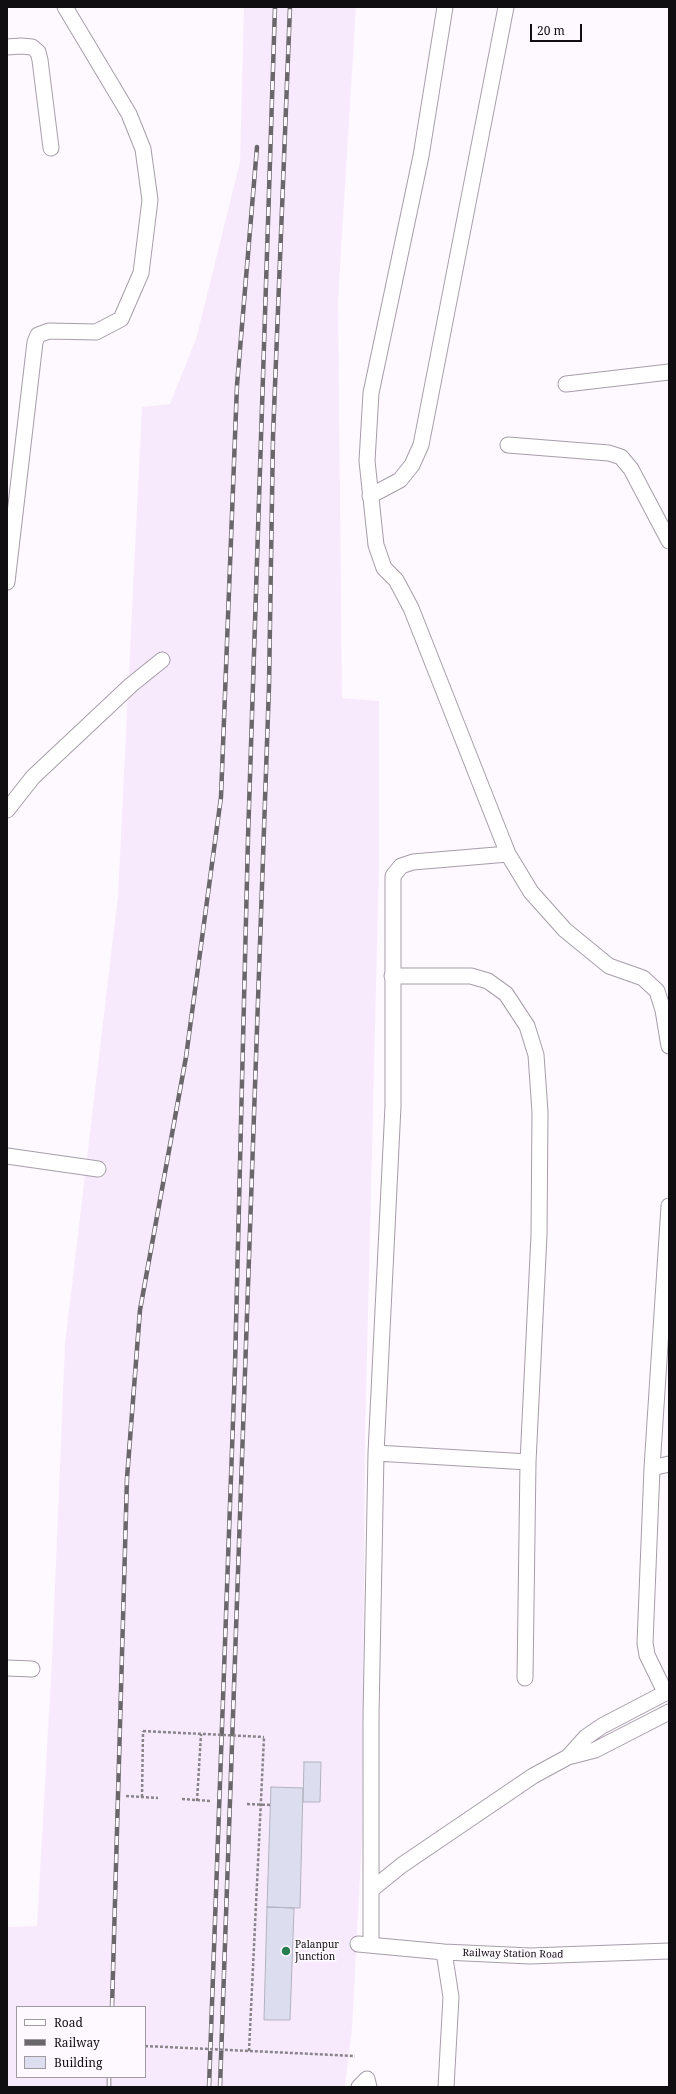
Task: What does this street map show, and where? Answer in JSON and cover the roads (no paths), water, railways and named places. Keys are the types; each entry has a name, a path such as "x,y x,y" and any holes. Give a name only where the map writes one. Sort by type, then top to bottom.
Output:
{"street":[{"path":"7,582 35,342 38,335 49,331 96,332 121,319 141,273 150,200 143,149 129,114 65,7"},
{"path":"445,7 421,156 371,393 367,461 376,545 384,568 396,580 411,608 508,854 531,892 565,930 608,966 643,978 657,990 666,1010 669,1046"},
{"path":"370,496 400,480 412,465 421,445 473,170 506,7"},
{"path":"7,47 32,47 38,52 51,148"},
{"path":"566,384 669,372"},
{"path":"508,445 609,453 621,457 631,468 669,541"},
{"path":"7,810 33,777 131,685 162,660"},
{"path":"371,1890 371,1716 376,1453 393,1106 393,876 401,866 413,862 508,854"},
{"path":"392,976 471,976 488,981 506,994 527,1026 536,1055 540,1112 539,1235 528,1462 525,1678"},
{"path":"7,1158 98,1169"},
{"path":"568,1758 586,1737 602,1726 667,1692 647,1654 645,1643 652,1468 669,1206"},
{"path":"376,1453 528,1462"},
{"path":"652,1468 669,1464"},
{"path":"7,1668 32,1669"},
{"path":"371,1890 402,1865 469,1818 534,1776 568,1758 595,1750 669,1712"},
{"name":"Railway Station Road","path":"371,1890 364,1944 444,1952 530,1956 669,1951"},
{"path":"444,1952 451,1998 446,2087"},
{"path":"359,2087 367,2079 368,2087"}],"railway":[{"path":"209,2087 235,1366 248,838 275,7"},
{"path":"220,2087 269,686 273,436 290,7"},
{"path":"112,2006 127,1478 140,1310 186,1057 221,797 237,385 257,147"},
{"path":"109,2078 109,2087"}],"place":[{"name":"Palanpur Junction","path":"286,1951"}]}
